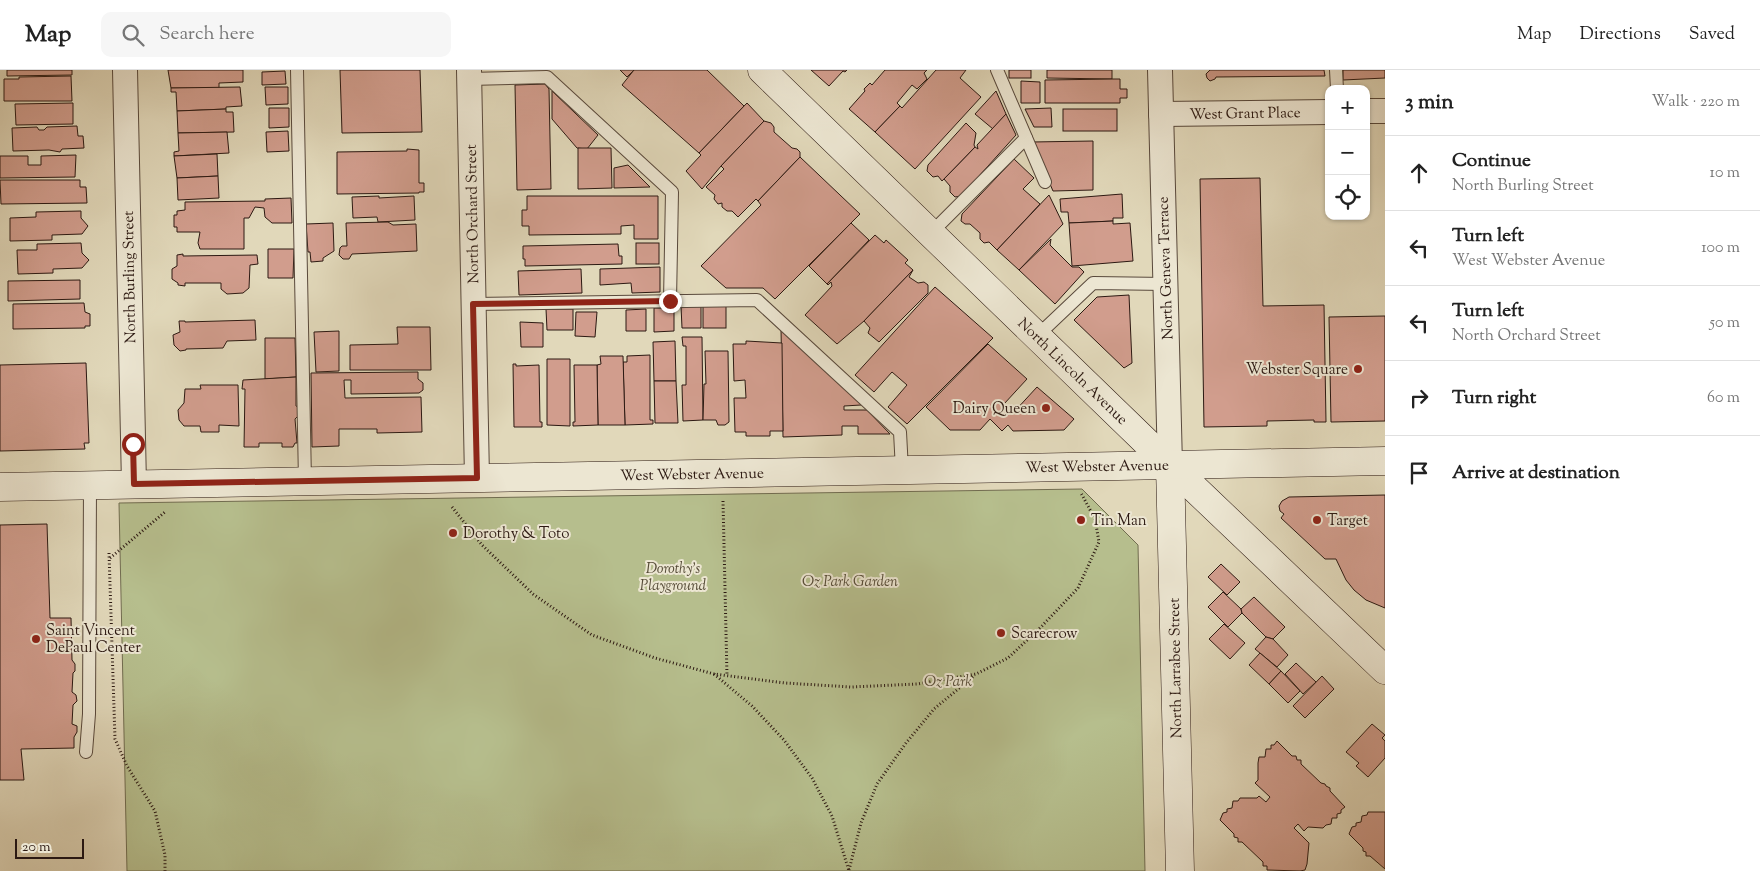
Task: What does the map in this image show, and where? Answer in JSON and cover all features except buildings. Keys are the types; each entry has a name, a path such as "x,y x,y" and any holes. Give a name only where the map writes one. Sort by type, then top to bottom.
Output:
{"street":[{"name":"North Burling Street","path":"124,70 134,484"},
{"name":"North Lincoln Avenue","path":"762,70 1385,670"},
{"name":"North Geneva Terrace","path":"1160,70 1170,465"},
{"name":"North Orchard Street","path":"469,75 477,478"},
{"path":"1370,111 1385,111"},
{"name":"West Grant Place","path":"1161,114 1325,112"},
{"name":"West Webster Avenue","path":"0,487 1385,461"},
{"name":"North Larrabee Street","path":"1170,465 1180,871"}],"lane":[{"path":"298,70 305,481"},
{"path":"997,70 1045,182"},
{"path":"1336,70 1337,85"},
{"path":"469,75 547,77 672,192 670,301"},
{"path":"931,233 1026,138"},
{"path":"1037,336 1093,284 1166,284"},
{"path":"473,304 757,300 900,432 902,470"},
{"path":"86,752 89,714 90,486"}],"path":[{"path":"849,871 861,822 877,784 906,743 934,710 976,674 1008,658 1078,588 1099,542 1096,519 1081,493"},
{"path":"723,501 727,676"},
{"path":"452,506 482,545 533,594 592,635 655,658 727,676 785,683 851,687 917,684 976,674"},
{"path":"110,558 165,512"},
{"path":"108,549 110,558 115,739 127,766 155,811 165,854 165,871"},
{"path":"714,674 752,706 784,740 812,778 832,816 849,871"}],"green space":[{"name":"Oz Park","path":"1082,489 1138,545 1145,871 127,871 119,503"}],"place":[{"name":"Webster Square","path":"1358,369"},
{"name":"Dairy Queen","path":"1046,408"},
{"name":"Tin Man","path":"1081,520"},
{"name":"Target","path":"1317,520"},
{"name":"Dorothy & Toto","path":"453,533"},
{"name":"Scarecrow","path":"1001,633"},
{"name":"Saint Vincent DePaul Center","path":"36,639"}],"route":[{"path":"133,444 134,484 477,478 473,304 670,301"}],"park label":[{"name":"Dorothy's Playground","path":"673,576"},
{"name":"Oz Park Garden","path":"850,581"}]}
